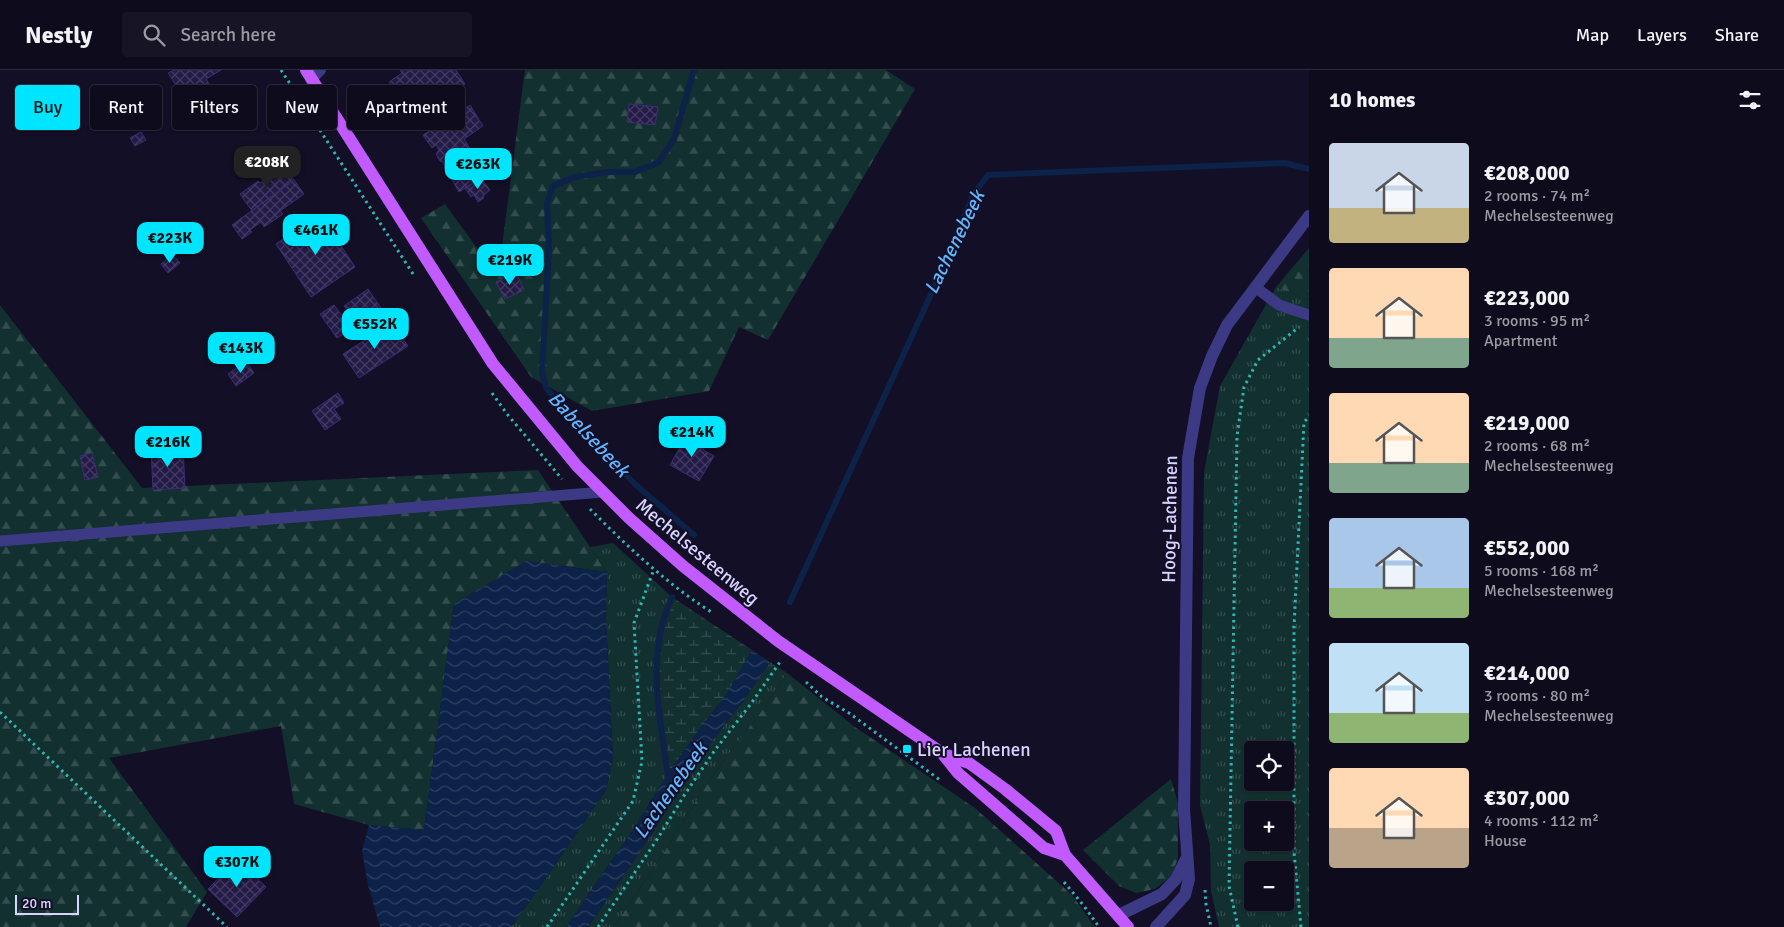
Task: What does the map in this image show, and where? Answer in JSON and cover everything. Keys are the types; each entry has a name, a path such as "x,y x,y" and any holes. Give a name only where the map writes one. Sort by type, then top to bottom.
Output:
{"main road":[{"name":"Mechelsesteenweg","path":"312,73 493,364 577,466 629,518 683,566 778,641 942,753 969,763 1036,814 1056,831 1065,855 1128,927"},
{"name":"Mechelsesteenweg","path":"942,753 958,773 1044,848 1065,855"}],"street":[{"name":"Hoog-Lachenen","path":"1156,927 1185,895 1189,880 1184,800 1188,458 1200,388 1212,356 1227,325 1309,216"},
{"name":"Hoog-Lachenen","path":"1119,916 1134,906 1162,894 1176,879 1187,857"}],"lane":[{"path":"1255,287 1279,305 1306,319"},
{"path":"0,540 603,492"}],"path":[{"path":"1238,927 1229,886 1237,436 1244,387 1258,360 1306,319"},
{"path":"1301,927 1294,852 1294,627 1304,422 1309,416"},
{"path":"547,927 633,801 642,761 634,623 654,569"},
{"path":"598,927 710,757 750,705 781,660"},
{"path":"0,712 227,927"},
{"path":"1205,885 1206,904 1211,927"}],"green space":[{"path":"525,70 886,70 915,89 768,340 739,327 709,391 592,411 531,377 421,218 445,204 498,277"},
{"path":"1309,248 1309,300 1276,287"},
{"path":"1276,287 1309,300 1309,927 1219,927 1211,891 1210,845 1200,805 1204,472 1220,386"},
{"path":"0,305 142,488 538,470 607,572 526,561 454,604 424,830 369,825 294,804 281,726 109,758 207,892 186,927 0,927"},
{"path":"613,543 672,597 660,631 659,717 668,774 637,824 566,927 511,927 606,790 613,758 606,619 607,572 590,547"},
{"path":"672,597 752,650 728,692 668,774 661,729 657,662 664,619"},
{"path":"770,662 787,673 696,801 614,927 588,927 652,834 678,789"},
{"path":"787,673 855,727 975,808 1072,895 1095,927 614,927 696,801"},
{"path":"1171,779 1178,803 1178,859 1171,876 1155,889 1136,893 1119,886 1083,850"}],"water":[{"path":"526,561 607,572 606,619 613,758 606,790 511,927 380,927 368,885 362,851 369,825 424,830 454,604"},
{"path":"752,650 770,662 678,789 652,834 588,927 566,927 637,824 668,774 728,692"}],"building":[{"path":"174,70 221,70 206,79 210,85 176,85 168,73"},
{"path":"400,70 456,70 465,84 391,85 389,82 402,73"},
{"path":"629,104 658,107 655,125 627,122"},
{"path":"470,105 483,126 464,139 473,153 470,155 475,166 452,180 443,162 440,161 436,154 439,150 436,145 432,148 423,135 431,130 465,130 465,108"},
{"path":"141,132 146,140 135,146 130,138"},
{"path":"284,166 294,180 252,211 240,194"},
{"path":"475,166 483,177 459,192 452,180"},
{"path":"481,178 490,190 478,202 474,195 471,197 465,188"},
{"path":"294,180 304,194 280,211 283,214 264,227 261,222 242,239 232,225"},
{"path":"320,214 355,267 311,297 276,244"},
{"path":"173,255 180,263 168,273 161,264"},
{"path":"516,272 524,290 505,299 496,282"},
{"path":"368,289 381,308 337,338 320,314 334,305 342,316 348,312 344,306"},
{"path":"392,323 408,346 359,378 343,354"},
{"path":"246,361 254,373 236,386 228,374"},
{"path":"338,393 344,403 334,409 341,419 325,430 312,411"},
{"path":"688,433 707,444 703,450 714,456 699,481 670,465"},
{"path":"183,447 185,488 153,490 151,448"},
{"path":"92,453 98,477 85,480 80,456"},
{"path":"237,859 266,887 237,917 208,889"}],"waterway":[{"name":"Babelsebeek","path":"694,70 674,139 659,162 635,172 607,172 575,177 553,186 547,203 549,248 542,372 546,388 597,445 636,485 694,535"},
{"name":"Lachenebeek","path":"790,602 944,266 973,195 988,175 1285,163 1309,169"},
{"name":"Babelsebeek","path":"670,782 658,703 657,667 661,632 665,614 672,597"}],"place":[{"name":"Lier Lachenen","path":"907,749"}]}
